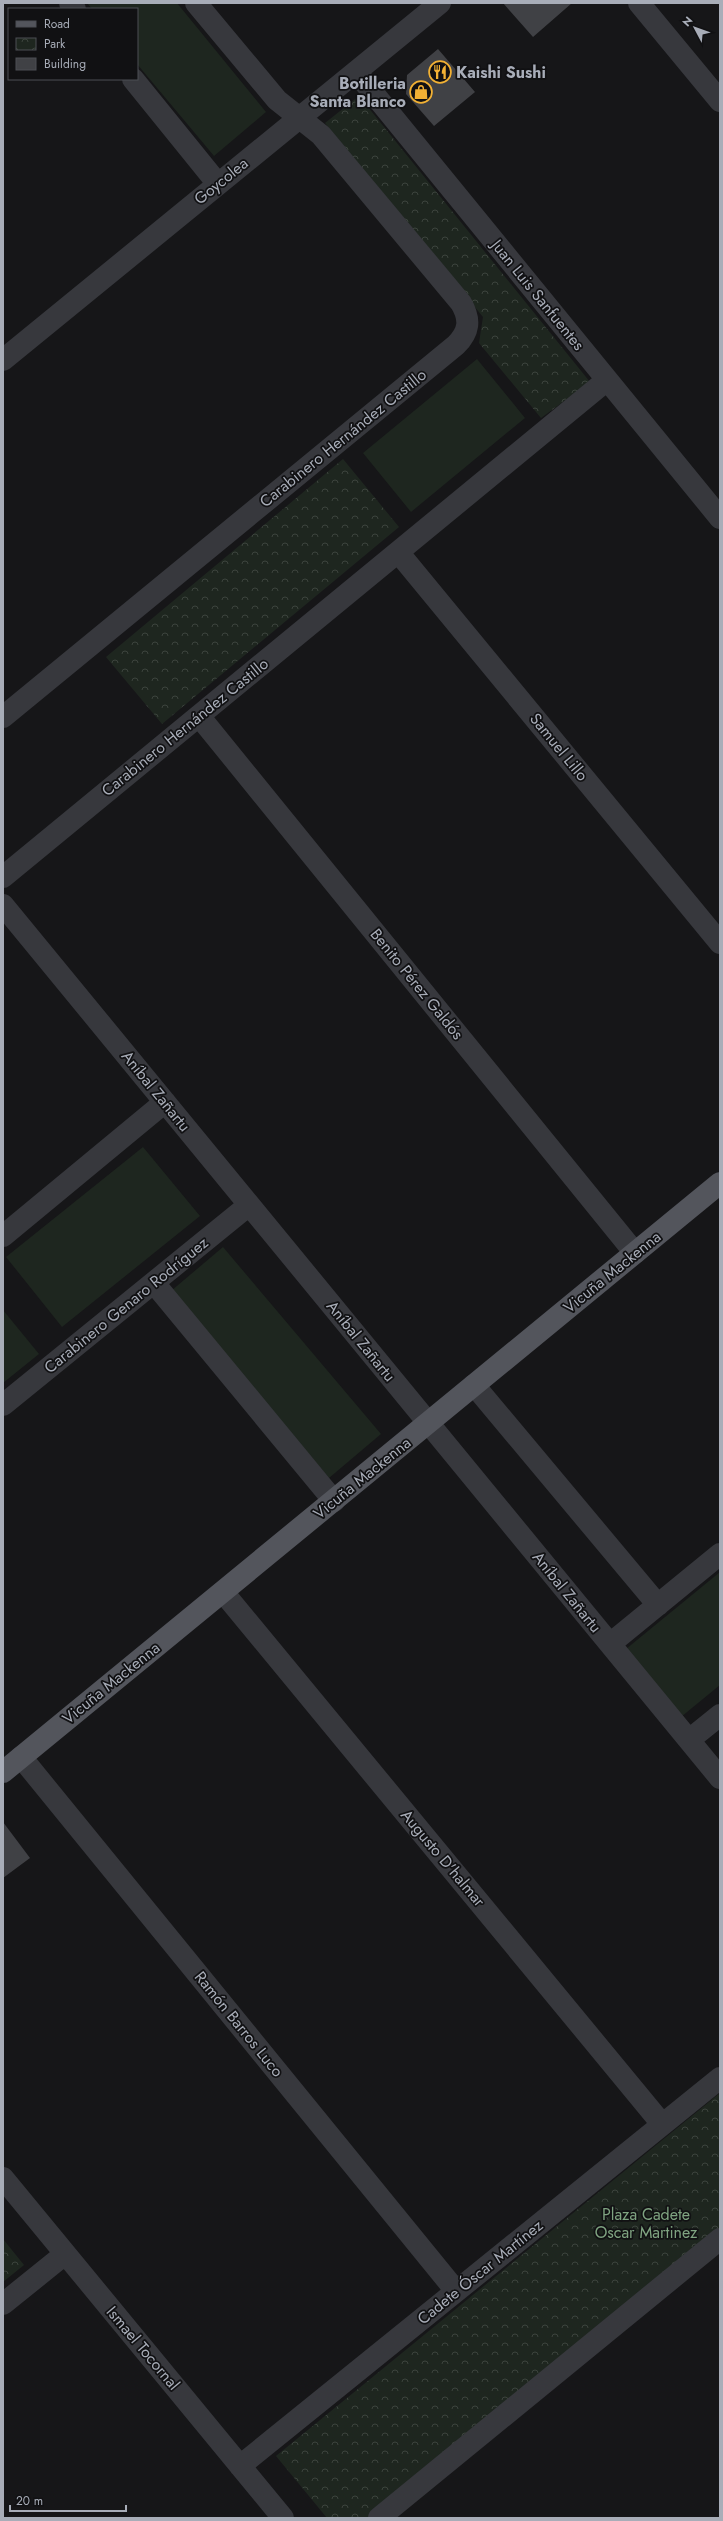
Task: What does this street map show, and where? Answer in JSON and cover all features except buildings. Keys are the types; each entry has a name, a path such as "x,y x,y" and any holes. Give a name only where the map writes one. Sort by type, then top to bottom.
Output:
{"main road":[{"name":"Vicuña Mackenna","path":"3,1772 720,1183"}],"street":[{"path":"196,3 277,100 299,118"},
{"name":"Goycolea","path":"3,360 440,3"},
{"path":"639,3 720,101"},
{"name":"Juan Luis Sanfuentes","path":"356,72 720,518"},
{"path":"134,80 218,184"},
{"name":"Carabinero Hernández Castillo","path":"3,718 465,336 468,325 467,313 461,303 321,135 299,118"},
{"name":"Carabinero Hernández Castillo","path":"3,877 607,380"},
{"name":"Samuel Lillo","path":"398,552 720,943"},
{"name":"Benito Pérez Galdós","path":"199,716 635,1253"},
{"name":"Aníbal Zañartu","path":"3,905 720,1778"},
{"path":"3,1236 165,1102"},
{"name":"Carabinero Genaro Rodríguez","path":"3,1405 249,1205"},
{"path":"154,1283 334,1501"},
{"path":"474,1385 658,1605"},
{"path":"610,1644 720,1554"},
{"name":"Augusto D'halmar","path":"223,1592 662,2124"},
{"path":"689,1740 720,1715"},
{"name":"Ramón Barros Luco","path":"21,1757 456,2291"},
{"name":"Cadete Óscar Martínez","path":"240,2466 720,2078"},
{"name":"Ismael Tocornal","path":"3,2178 283,2518"},
{"path":"379,2518 720,2239"},
{"path":"3,2304 65,2254"}],"green space":[{"path":"87,3 177,3 266,112 214,156 138,65 138,8 91,8"},
{"path":"359,96 590,382 541,418 479,343 483,317 325,123"},
{"path":"477,359 525,418 411,512 363,453"},
{"path":"343,459 399,527 162,724 106,657"},
{"path":"143,1147 200,1216 62,1327 6,1257"},
{"path":"223,1247 381,1434 329,1478 171,1291"},
{"path":"3,1310 39,1354 3,1383"},
{"path":"720,1572 720,1685 681,1717 626,1649"},
{"name":"Plaza Cadete Oscar Martinez","path":"720,2093 720,2233 371,2518 327,2518 276,2456"},
{"path":"3,2239 24,2265 3,2282"}],"place":[{"name":"Kaishi Sushi","path":"440,72"},
{"name":"Botilleria Santa Blanco","path":"421,92"}]}
